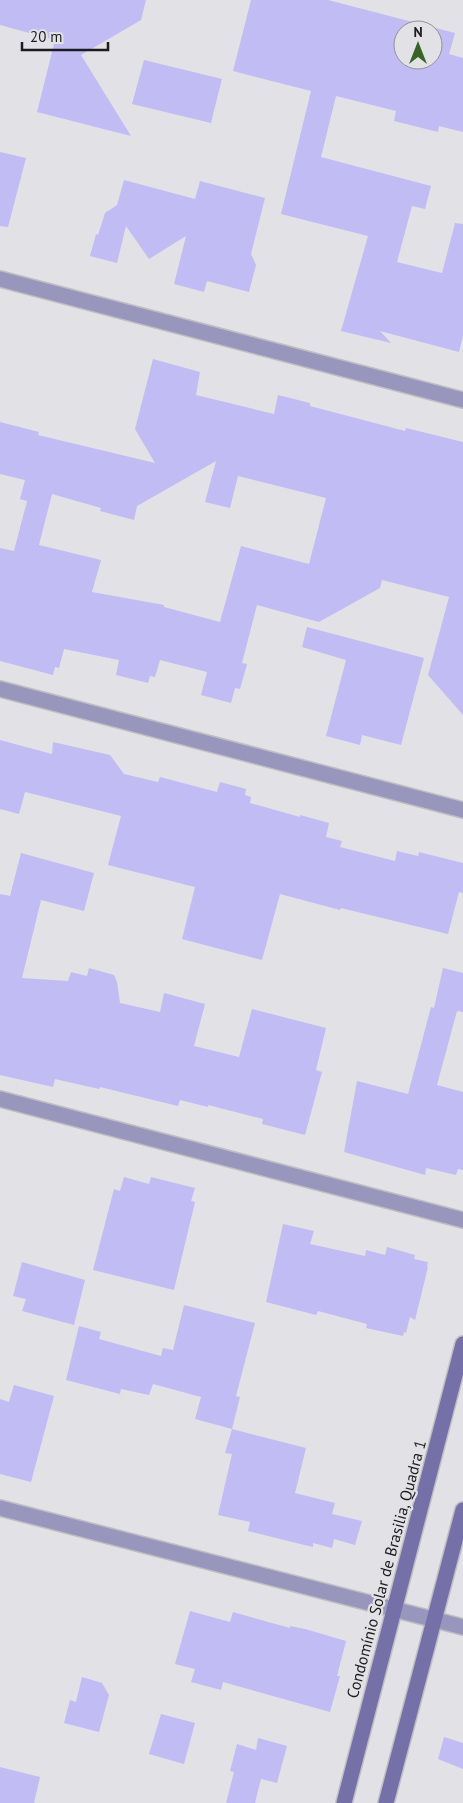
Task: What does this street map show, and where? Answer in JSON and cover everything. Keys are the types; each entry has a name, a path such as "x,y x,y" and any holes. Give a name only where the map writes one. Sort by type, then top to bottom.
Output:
{"street":[{"path":"0,279 463,400"},
{"path":"0,690 463,810"},
{"path":"0,1099 463,1220"},
{"name":"Condomínio Solar de Brasilia, Quadra 1","path":"344,1803 463,1344"},
{"path":"0,1508 463,1627"},
{"path":"386,1803 463,1510"}],"building":[{"path":"0,0 146,0 141,20 81,55 131,136 37,112 55,40 0,25"},
{"path":"251,0 328,0 405,20 393,20 393,70 443,70 443,30 455,33 449,54 463,58 463,132 439,126 438,132 394,121 396,111 336,96 321,157 431,186 425,209 412,206 397,262 442,273 455,223 463,224 463,335 459,352 380,331 391,343 341,331 368,236 281,214 311,91 233,71"},
{"path":"144,60 222,79 211,123 132,104"},
{"path":"0,152 26,158 8,227 0,226"},
{"path":"124,180 195,199 200,181 265,198 251,254 256,265 249,292 207,281 204,292 174,284 186,236 149,259 126,226 117,263 90,256 96,234 98,235 105,213 117,205"},
{"path":"153,359 200,372 196,395 274,414 278,395 310,403 310,406 405,431 406,428 463,442 463,715 428,675 449,597 382,580 380,588 319,622 257,605 242,663 247,664 240,689 235,688 231,703 201,695 207,672 160,660 155,677 150,676 148,683 116,675 119,660 64,649 59,668 55,667 53,675 0,661 0,548 14,551 27,501 20,499 25,480 0,474 0,422 39,432 38,435 155,463 135,429","holes":["216,461 205,502 230,508 238,476 326,498 309,564 241,546 220,622 164,607 164,605 92,592 101,560 39,545 52,494 101,508 100,511 134,520 137,506"]},
{"path":"307,627 424,658 401,745 362,735 360,745 326,736 346,660 302,647"},
{"path":"0,740 52,754 53,742 110,755 124,774 158,782 160,777 217,792 220,782 246,789 245,795 251,797 250,803 329,823 326,837 342,841 340,847 395,861 397,851 418,856 419,852 463,863 463,893 459,892 448,934 341,908 340,910 280,894 262,960 182,939 195,887 108,865 121,816 25,792 19,814 0,809"},
{"path":"21,853 94,873 84,911 41,900 22,978 68,981 71,972 87,976 89,968 114,975 120,1003 160,1012 164,993 205,1004 194,1046 239,1057 252,1009 326,1028 316,1070 322,1072 305,1135 262,1124 263,1119 208,1105 208,1107 180,1100 178,1106 100,1087 99,1089 55,1079 53,1087 0,1075 0,894 10,896"},
{"path":"443,968 463,973 463,1012 457,1011 437,1085 463,1092 463,1170 458,1169 456,1175 426,1168 425,1175 344,1152 357,1081 408,1094 431,1007 434,1008"},
{"path":"124,1177 149,1184 151,1177 195,1188 191,1201 195,1202 174,1290 93,1270 114,1189 120,1191"},
{"path":"283,1224 314,1231 310,1244 365,1256 366,1250 385,1255 387,1247 415,1255 414,1259 428,1262 415,1320 410,1317 406,1333 404,1332 403,1336 366,1328 367,1324 318,1311 316,1315 266,1302"},
{"path":"22,1262 85,1280 74,1325 22,1311 26,1299 13,1296"},
{"path":"184,1305 255,1323 236,1396 240,1397 232,1429 195,1419 201,1397 153,1384 149,1395 121,1389 120,1394 66,1380 79,1326 101,1332 99,1339 161,1356 163,1348 173,1350"},
{"path":"14,1385 54,1396 31,1482 0,1474 0,1399 9,1402"},
{"path":"232,1429 306,1448 295,1493 335,1503 332,1514 362,1521 355,1545 334,1539 332,1548 313,1543 313,1547 248,1531 250,1522 218,1515 232,1454 225,1453"},
{"path":"190,1611 230,1622 233,1612 346,1641 337,1676 340,1676 330,1712 223,1682 221,1690 191,1682 195,1669 175,1664"},
{"path":"82,1677 102,1683 109,1695 99,1732 64,1723 70,1700 76,1702"},
{"path":"161,1714 195,1723 184,1764 149,1754"},
{"path":"444,1737 463,1743 463,1769 438,1759"},
{"path":"258,1738 287,1746 277,1783 261,1779 255,1803 226,1803 234,1772 230,1771 237,1744 256,1750"},
{"path":"0,1767 40,1777 34,1803 0,1803"}]}
